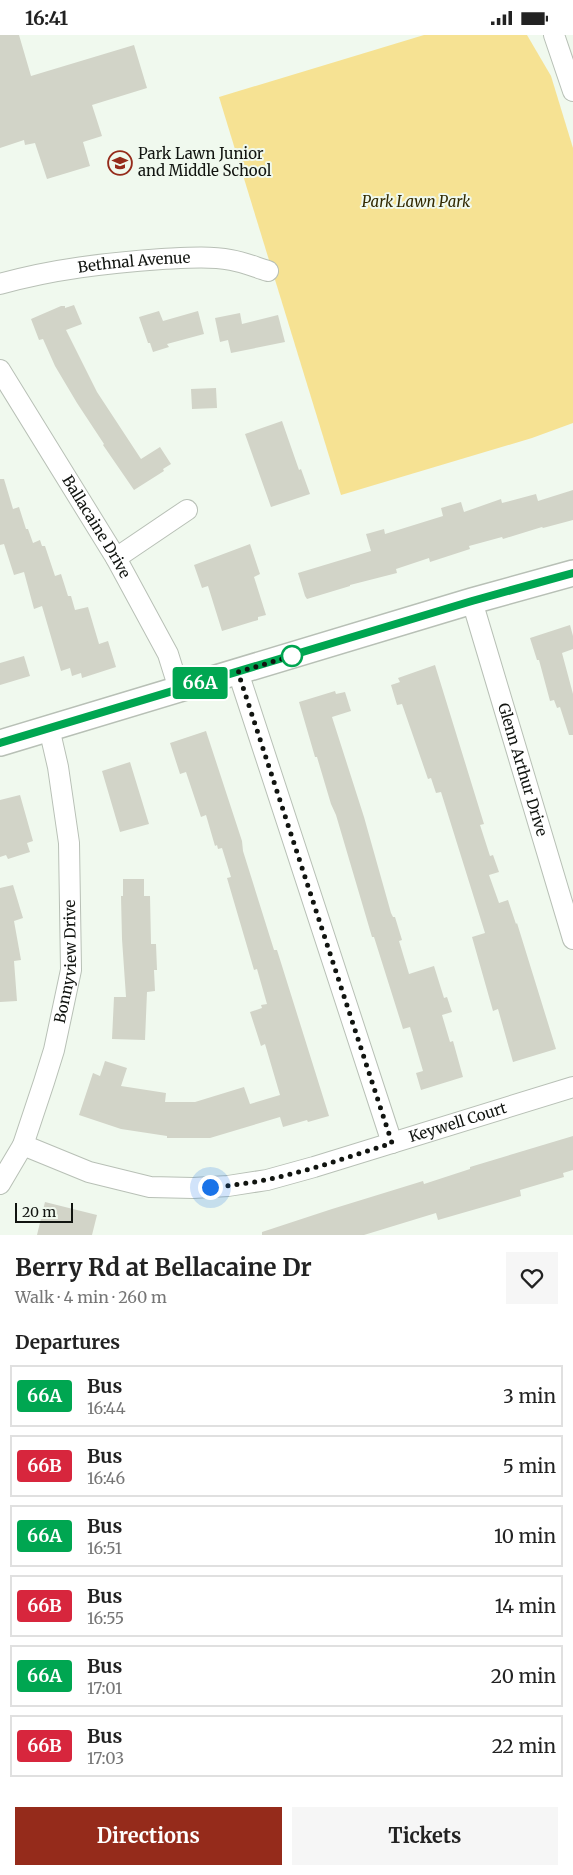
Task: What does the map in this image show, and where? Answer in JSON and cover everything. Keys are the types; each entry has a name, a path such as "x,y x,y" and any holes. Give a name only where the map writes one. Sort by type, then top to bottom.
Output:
{"street":[{"path":"554,35 573,91"},
{"name":"Bethnal Avenue","path":"0,284 29,276 73,268 195,257 230,260 268,271"},
{"name":"Ballacaine Drive","path":"0,370 116,558 168,654 179,689"},
{"path":"116,558 187,510"},
{"path":"0,743 472,601 573,573"},
{"name":"Glenn Arthur Drive","path":"472,601 573,939"},
{"path":"238,672 392,1143"},
{"name":"Bonnyview Drive","path":"0,1184 23,1145 54,1050 71,971 69,843 58,767 49,728"},
{"name":"Keywell Court","path":"23,1145 89,1172 150,1187 192,1188 228,1186 267,1180 314,1167 573,1087"}],"green space":[{"name":"Park Lawn Park","path":"424,35 527,35 551,76 573,148 573,423 532,438 341,495 219,97"}],"building":[{"path":"0,35 19,35 31,76 134,45 147,88 92,105 102,136 83,142 90,166 47,179 35,143 25,145 24,140 0,148"},
{"path":"74,305 82,324 66,330 97,392 141,459 160,447 171,464 163,469 164,471 134,490 77,403 55,366 43,339 39,340 31,319 61,306 65,306 65,308"},
{"path":"159,311 163,321 198,311 204,334 167,344 169,347 153,352 139,317"},
{"path":"240,313 242,324 278,315 285,342 231,353 228,340 220,342 215,318"},
{"path":"216,388 217,408 192,409 191,389"},
{"path":"282,421 299,470 301,469 310,494 271,507 245,434"},
{"path":"0,479 4,479 13,509 19,507 33,543 40,540 42,546 45,546 55,576 61,574 75,610 88,607 99,644 108,641 116,667 82,678 81,673 72,676 70,668 61,671 42,606 34,609 24,572 14,575 4,544 0,545"},
{"path":"573,490 573,520 469,546 470,549 430,562 429,558 396,569 397,573 350,585 307,599 305,596 298,573 371,551 366,534 384,529 385,534 443,516 441,508 461,502 464,512 501,499 502,503 536,494 538,501"},
{"path":"250,544 260,574 254,577 266,615 258,617 258,620 222,631 208,586 202,588 194,565"},
{"path":"570,625 573,636 573,649 562,653 573,694 573,735 569,735 560,707 557,708 554,700 550,701 539,660 537,660 530,638"},
{"path":"24,656 30,676 0,685 0,663"},
{"path":"435,665 484,824 480,825 490,856 493,855 499,872 489,875 499,903 508,900 517,923 556,1049 513,1062 498,1009 493,1011 472,937 485,933 441,792 436,793 431,778 428,779 402,704 397,705 391,685 400,682 398,678"},
{"path":"335,691 336,694 345,692 351,711 332,717 364,817 391,913 395,917 402,940 399,941 409,974 434,966 444,998 447,997 452,1012 442,1015 450,1042 453,1041 463,1077 421,1090 416,1073 423,1071 410,1027 403,1029 374,937 372,937 336,815 317,757 315,757 299,702"},
{"path":"206,731 242,841 243,851 274,950 277,950 329,1116 283,1127 280,1117 210,1138 167,1138 167,1136 121,1129 79,1115 93,1073 100,1076 105,1061 127,1068 121,1086 166,1093 165,1102 195,1102 244,1087 250,1104 280,1095 265,1044 261,1046 250,1012 262,1008 261,1005 267,1004 257,969 254,970 227,878 231,877 222,848 218,849 217,845 215,846 206,815 201,817 186,772 180,774 170,743"},
{"path":"130,762 149,824 120,832 102,771"},
{"path":"20,795 33,841 27,843 30,852 8,859 6,855 0,857 0,800"},
{"path":"123,879 144,879 144,896 150,896 151,944 156,944 157,970 154,970 155,991 147,992 145,1040 112,1039 114,997 126,997 122,939 121,896 123,896"},
{"path":"13,885 23,918 14,921 21,960 14,961 17,1001 0,1002 0,888"},
{"path":"573,1136 573,1170 563,1173 564,1177 520,1190 521,1196 438,1220 436,1213 364,1235 262,1235 262,1232 332,1209 423,1181 424,1184 470,1169 470,1167"},
{"path":"45,1202 97,1215 92,1235 37,1235"}],"bus line":[{"name":"66A","path":"0,743 472,601 573,573"}],"place":[{"name":"Park Lawn Junior and Middle School","path":"120,163"}],"route":[{"path":"210,1187 267,1180 392,1143 238,672 292,656"}]}
